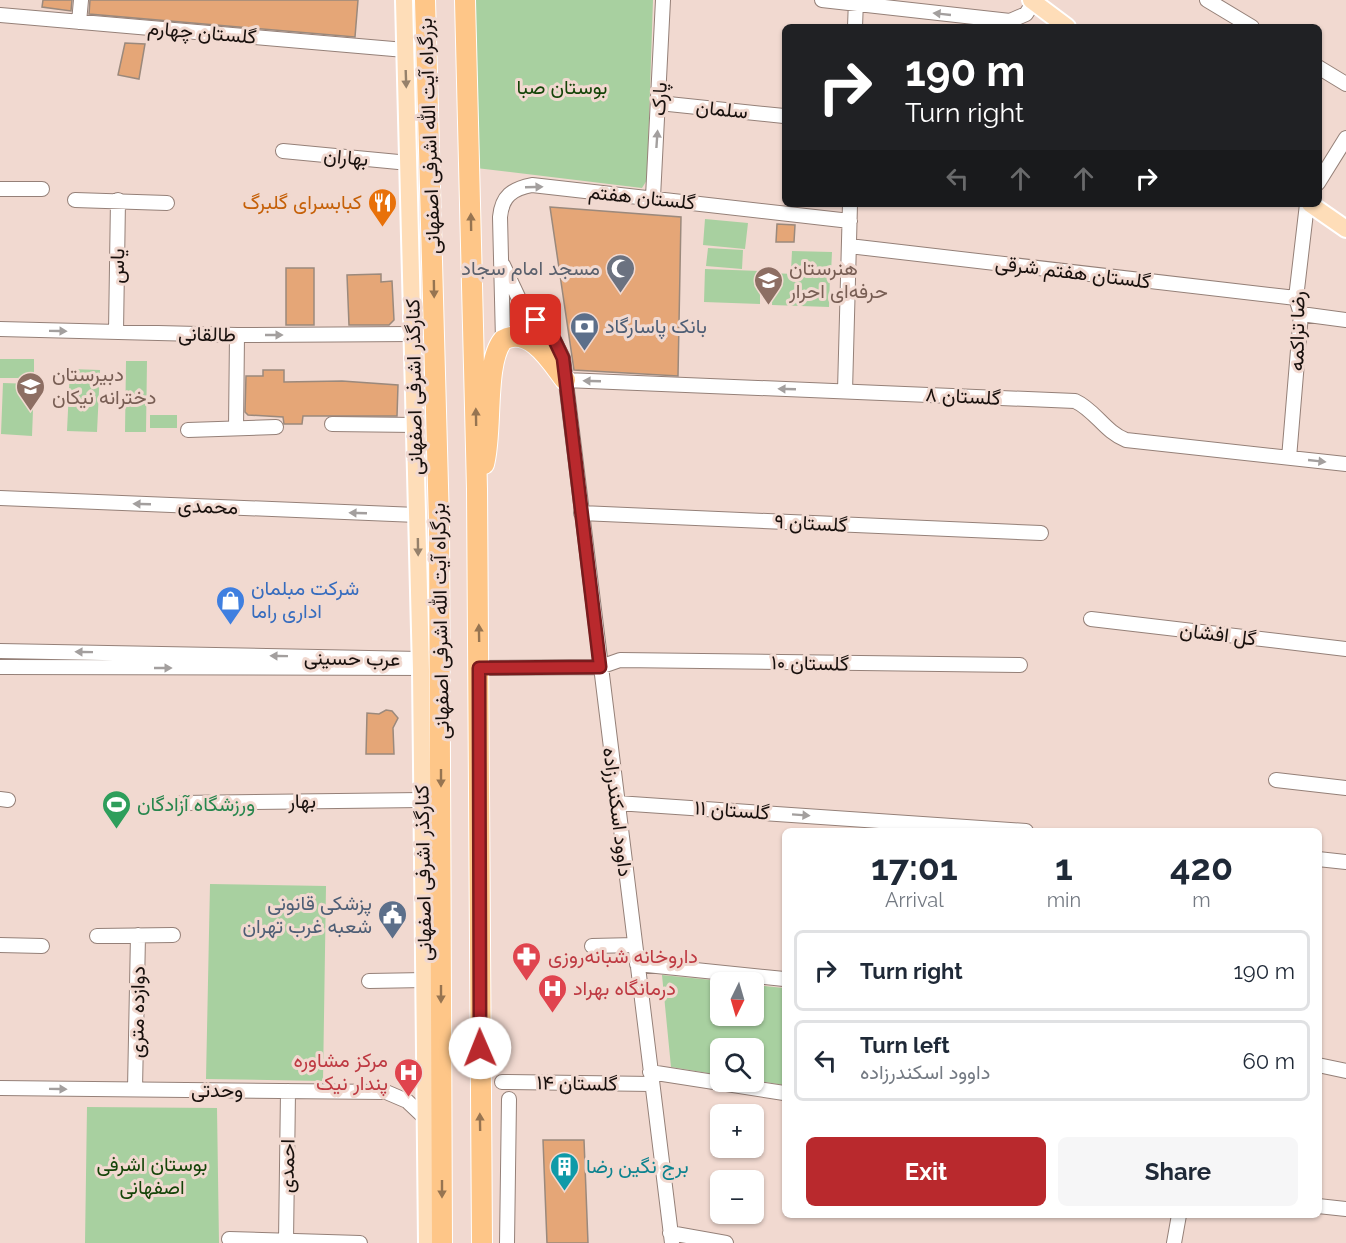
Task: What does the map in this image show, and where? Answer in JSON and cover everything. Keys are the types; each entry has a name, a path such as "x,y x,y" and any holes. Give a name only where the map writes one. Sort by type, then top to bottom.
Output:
{"highway":[{"name":"بزرگراه آیت الله اشرفی اصفهانی","path":"425,0 441,666 433,1097 442,1243"},
{"name":"بزرگراه آیت الله اشرفی اصفهانی","path":"465,0 477,489 482,1243"},
{"path":"477,489 489,445 493,360 503,340 515,337 530,341 542,350 565,380"}],"main road":[{"name":"کنارگذر اشرفی اصفهانی","path":"404,0 414,334 425,980 433,1097 425,1118 427,1243"},
{"path":"1033,1 1063,24"},
{"path":"1313,207 1346,229"}],"street":[{"path":"79,22 81,0"},
{"name":"پارک","path":"653,197 663,0"},
{"path":"822,0 1010,21 1020,19 1033,1"},
{"path":"1207,0 1247,24"},
{"path":"855,24 856,2"},
{"name":"گلستان چهارم","path":"0,15 405,50"},
{"path":"1322,69 1346,84"},
{"name":"سلمان","path":"659,103 782,116"},
{"path":"1322,177 1346,138"},
{"name":"بهاران","path":"283,151 409,163"},
{"name":"گلستان هفتم","path":"503,340 501,205 515,189 532,185 850,221"},
{"path":"0,189 42,189"},
{"path":"75,200 167,203"},
{"name":"یاس","path":"116,332 118,200"},
{"path":"845,391 850,207"},
{"name":"رضا تراکمه","path":"1289,458 1301,314 1296,298 1308,207"},
{"name":"گلستان هفتم شرقی","path":"849,246 1296,298"},
{"name":"داوود اسکندرزاده","path":"503,265 519,299 560,348 671,1238"},
{"path":"1301,314 1346,320"},
{"name":"طالقانی","path":"0,330 237,335 414,334"},
{"path":"236,428 237,335"},
{"name":"گلستان ٨","path":"565,380 1075,401 1085,406 1115,436 1126,440 1346,464"},
{"path":"332,424 415,424"},
{"path":"188,430 276,427"},
{"name":"محمدی","path":"0,498 417,515"},
{"name":"گلستان ۹","path":"581,513 1041,533"},
{"name":"گل افشان","path":"1091,619 1346,649"},
{"name":"عرب حسینی","path":"0,651 441,666"},
{"name":"گلستان ۱۰","path":"479,668 600,667 620,660 1020,665"},
{"name":"عرب حسینی","path":"0,667 420,664"},
{"path":"1276,780 1346,788"},
{"name":"بهار","path":"182,802 422,800"},
{"name":"گلستان ۱۱","path":"617,803 982,828"},
{"path":"1322,860 1346,862"},
{"name":"دوازده متری","path":"135,1089 138,935"},
{"path":"97,936 173,935"},
{"path":"0,945 42,946"},
{"path":"592,946 635,945"},
{"path":"637,964 782,979"},
{"path":"369,981 425,980"},
{"path":"1322,1066 1346,1071"},
{"name":"گلستان ۱۴","path":"502,1082 651,1078 782,1093"},
{"name":"وحدتی","path":"0,1088 386,1092 407,1101 425,1118"},
{"name":"احمدی","path":"286,1241 288,1091"},
{"path":"507,1243 509,1099"},
{"path":"1322,1206 1346,1209"},
{"path":"1174,1243 1178,1218"},
{"path":"671,1238 726,1243"},
{"path":"229,1239 360,1243"}],"green space":[{"name":"بوستان صبا","path":"473,0 653,0 647,180 642,188 476,168"},
{"path":"705,219 748,223 745,249 703,245"},
{"path":"708,248 743,250 742,269 706,266"},
{"path":"792,251 832,252 831,273 791,271"},
{"path":"705,269 760,271 760,304 704,302"},
{"path":"773,273 830,276 829,307 772,305"},
{"path":"0,359 34,359 34,378 0,378"},
{"path":"126,361 147,361 146,432 125,432"},
{"path":"70,369 100,370 97,432 67,431"},
{"path":"3,383 34,384 32,436 1,434"},
{"path":"150,415 177,415 177,428 150,428"},
{"path":"210,884 326,886 323,1081 206,1079"},
{"path":"662,975 710,980 710,1026 764,1026 764,986 782,988 782,1085 764,1082 764,1038 710,1038 710,1073 671,1067"},
{"name":"بوستان اشرفی اصفهانی","path":"87,1107 217,1108 219,1243 85,1243"}],"building":[{"path":"43,0 72,0 71,11 42,7"},
{"path":"90,0 358,0 355,37 89,14"},
{"path":"125,43 145,44 139,79 118,75"},
{"name":"مسجد امام سجاد","path":"550,207 681,217 678,376 574,370"},
{"path":"777,224 795,225 794,242 776,242"},
{"path":"286,268 314,268 314,325 286,325"},
{"path":"381,274 381,282 392,281 394,320 389,325 349,325 347,275"},
{"path":"263,370 284,370 284,382 342,381 398,385 397,416 303,416 302,424 284,424 283,417 248,415 245,412 246,376 263,376"},
{"path":"386,710 392,711 398,718 393,728 394,754 366,754 367,713 379,714"},
{"name":"برج نگین رضا","path":"543,1140 584,1140 588,1243 547,1243"}],"place":[{"name":"کبابسرای گلبرگ","path":"383,228"},
{"name":"مسجد امام سجاد","path":"621,294"},
{"name":"هنرستان حرفه‌ای احرار","path":"768,306"},
{"name":"بانک پاسارگاد","path":"584,352"},
{"name":"دبیرستان دخترانه نیکان","path":"31,412"},
{"name":"شرکت مبلمان اداری راما","path":"230,626"},
{"name":"ورزشگاه آزادگان","path":"116,830"},
{"name":"پزشکی قانونی شعبه غرب تهران","path":"393,940"},
{"name":"داروخانه شبانه‌روزی","path":"527,982"},
{"name":"درمانگاه بهراد","path":"552,1014"},
{"name":"مرکز مشاوره پندار نیک","path":"409,1098"},
{"name":"برج نگین رضا","path":"565,1192"}],"route":[{"path":"480,1048 479,668 600,667 563,358 554,339 536,320"}]}
